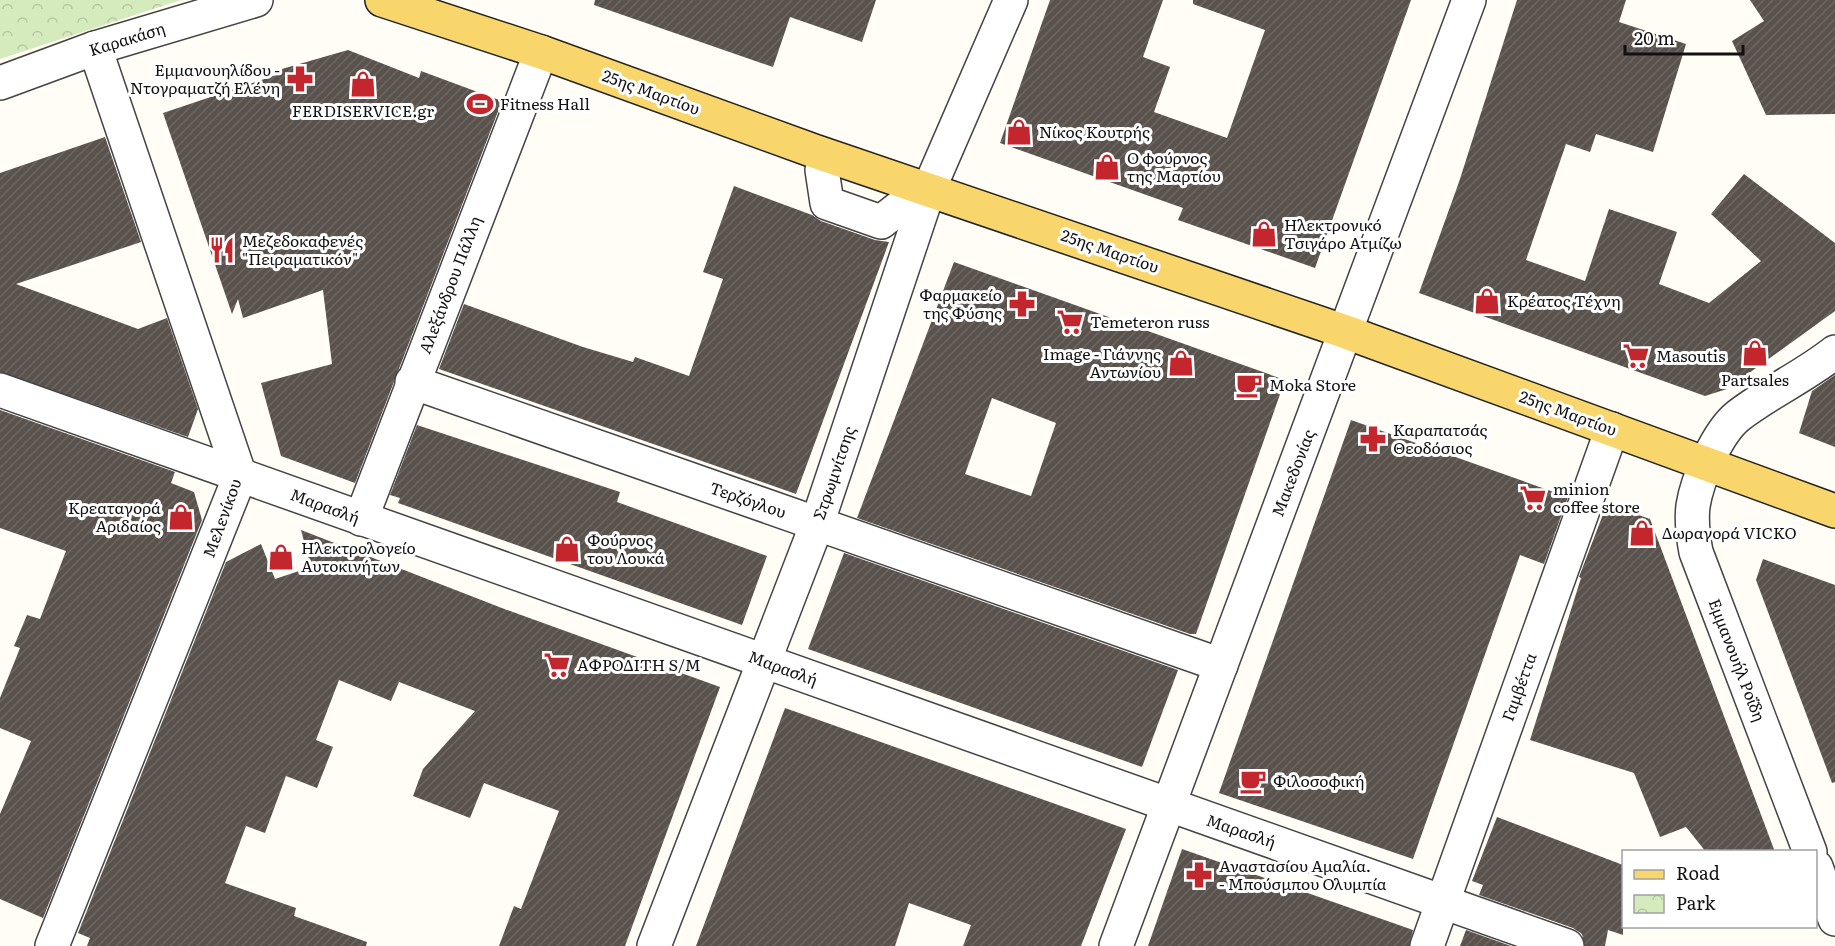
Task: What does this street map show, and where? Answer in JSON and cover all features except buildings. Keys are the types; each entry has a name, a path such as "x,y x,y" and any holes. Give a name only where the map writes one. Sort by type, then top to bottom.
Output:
{"main road":[{"name":"25ης Μαρτίου","path":"382,0 541,52 919,195 1346,332 1835,511"}],"street":[{"name":"Καρακάση","path":"0,83 94,48 255,0"},
{"name":"Στρωμνίτσης","path":"654,946 817,524 919,195 1011,0"},
{"name":"Μακεδονίας","path":"1116,946 1468,0"},
{"name":"Μελενίκου","path":"52,946 240,476 94,48"},
{"name":"Αλεξάνδρου Πάλλη","path":"361,519 541,52"},
{"path":"822,170 827,203 881,222 919,195"},
{"path":"1707,464 1715,446 1737,417 1835,352"},
{"name":"Τερζόγλου","path":"412,382 1221,665"},
{"name":"Μαρασλή","path":"0,390 1567,946"},
{"name":"Γαμβέττα","path":"1427,946 1612,429"},
{"name":"Εμμανουήλ Ροΐδη","path":"1707,464 1694,504 1692,529 1696,552 1809,850"},
{"path":"1817,872 1835,919"}],"green space":[{"path":"0,0 181,0 0,59"}],"place":[{"name":"Εμμανουηλίδου - Ντογραματζή Ελένη","path":"300,79"},
{"name":"FERDISERVICE.gr","path":"363,84"},
{"name":"Fitness Hall","path":"480,104"},
{"name":"Νίκος Κουτρής","path":"1019,132"},
{"name":"Ο φούρνος της Μαρτίου","path":"1107,167"},
{"name":"Ηλεκτρονικό Τσιγάρο Ατμίζω","path":"1264,234"},
{"name":"Μεζεδοκαφενές \"Πειραματικόν\"","path":"222,250"},
{"name":"Κρέατος Τέχνη","path":"1487,301"},
{"name":"Φαρμακείο της Φύσης","path":"1022,304"},
{"name":"Temeteron russ","path":"1070,322"},
{"name":"Partsales","path":"1755,353"},
{"name":"Masoutis","path":"1636,356"},
{"name":"Image - Γιάννης Αντωνίου","path":"1181,363"},
{"name":"Moka Store","path":"1249,385"},
{"name":"Καραπατσάς Θεοδόσιος","path":"1373,439"},
{"name":"minion coffee store","path":"1533,498"},
{"name":"Κρεαταγορά Αριδαίος","path":"181,517"},
{"name":"Δωραγορά VICKO","path":"1642,533"},
{"name":"Φούρνος του Λουκά","path":"567,549"},
{"name":"Ηλεκτρολογείο Αυτοκινήτων","path":"281,557"},
{"name":"ΑΦΡΟΔΙΤΗ S/M","path":"557,665"},
{"name":"Φιλοσοφική","path":"1253,781"},
{"name":"Αναστασίου Αμαλία. - Μπούσμπου Ολυμπία","path":"1199,875"}]}
